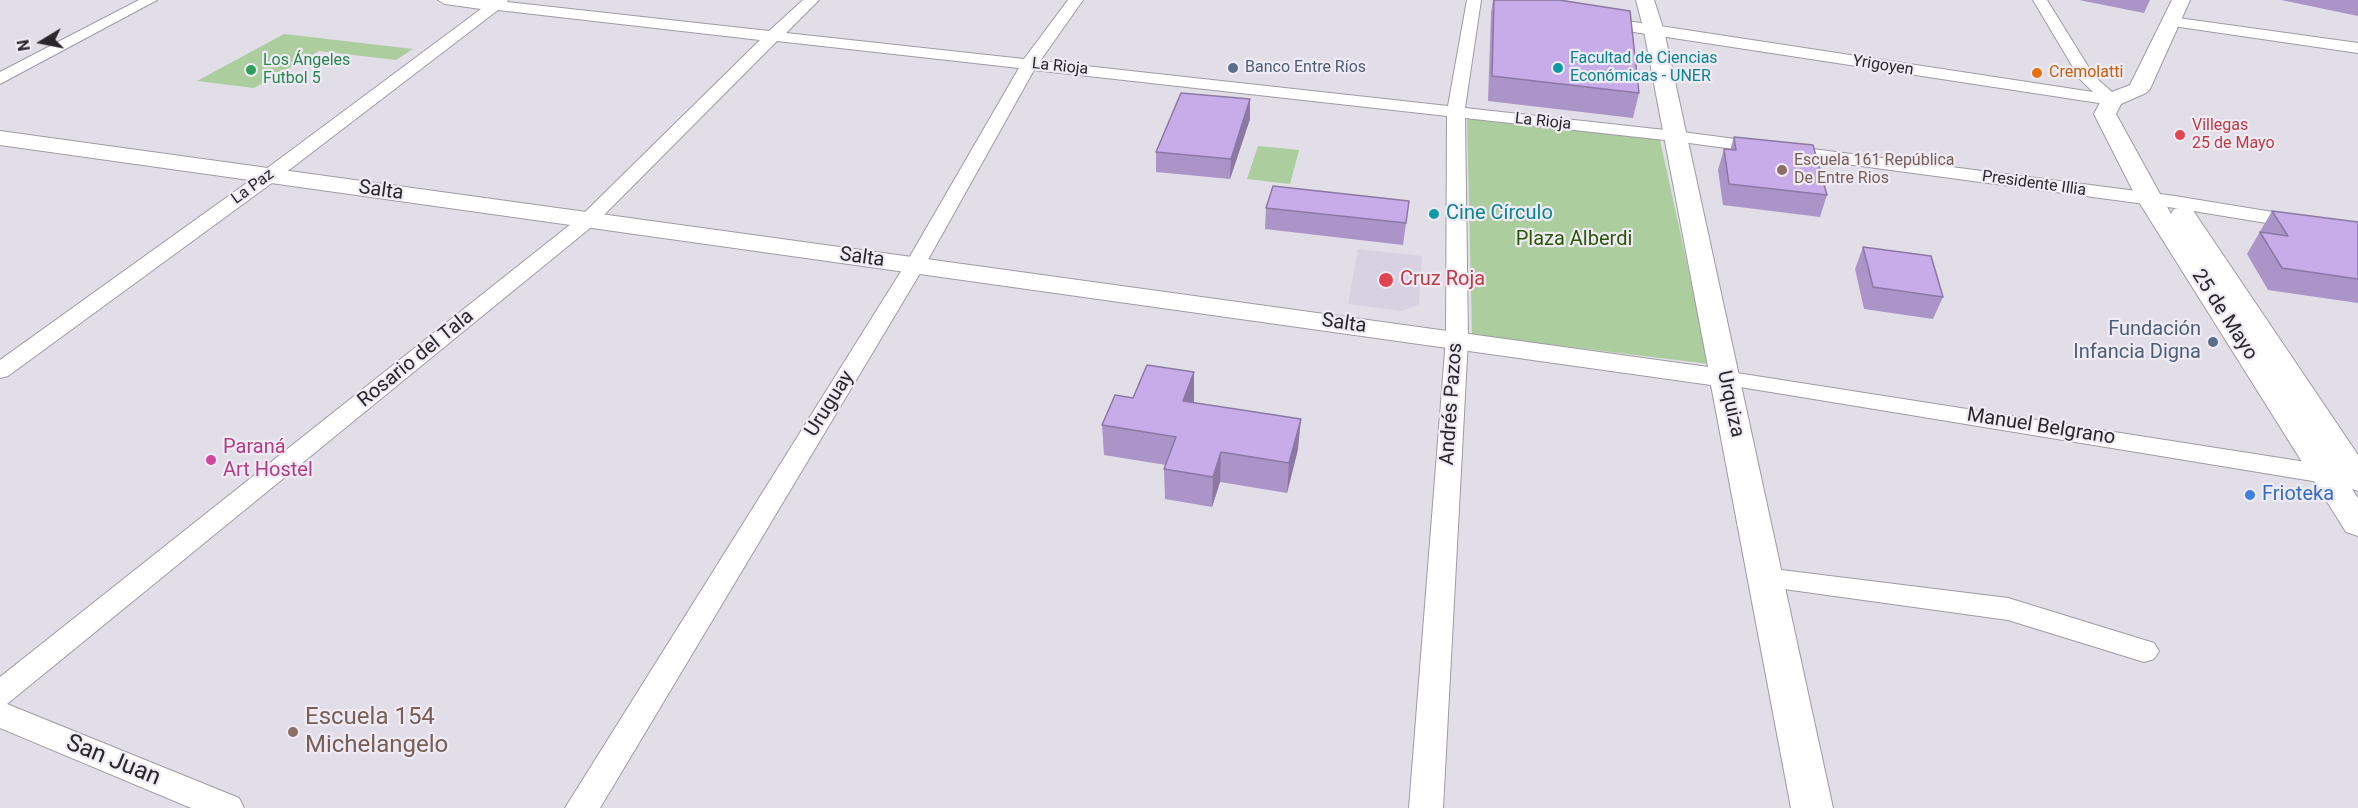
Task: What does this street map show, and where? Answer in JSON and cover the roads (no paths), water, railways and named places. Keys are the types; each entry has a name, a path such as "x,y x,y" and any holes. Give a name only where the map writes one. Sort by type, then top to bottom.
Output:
{"street":[{"path":"0,79 150,0"},
{"name":"La Rioja","path":"445,0 499,3 771,38 1030,63 1674,136"},
{"name":"Rosario del Tala","path":"0,694 588,220 812,0"},
{"name":"Uruguay","path":"582,808 915,265 1030,63 1076,0"},
{"name":"Urquiza","path":"1645,0 1654,31 1812,808"},
{"name":"25 de Mayo","path":"2040,0 2088,79 2112,100 2162,200 2349,476 2358,524"},
{"path":"2112,100 2139,89 2181,0"},
{"name":"Andrés Pazos","path":"1426,808 1457,339 1456,112 1475,1"},
{"name":"La Paz","path":"0,371 269,176 499,3"},
{"name":"Yrigoyen","path":"1587,20 2112,100"},
{"path":"2171,22 2358,48"},
{"name":"Presidente Illia","path":"1674,136 2162,200 2358,232"},
{"name":"Salta","path":"0,138 1457,339 1724,378"},
{"name":"Manuel Belgrano","path":"1724,378 2349,476"},
{"path":"1765,578 2008,609 2144,651"},
{"name":"San Juan","path":"0,714 227,808"}],"place":[{"name":"Banco Entre Ríos","path":"1233,68"},
{"name":"Facultad de Ciencias Económicas - UNER","path":"1558,68"},
{"name":"Los Ángeles Futbol 5","path":"251,70"},
{"name":"Cremolatti","path":"2037,73"},
{"name":"Villegas 25 de Mayo","path":"2180,135"},
{"name":"Escuela 161 República De Entre Rios","path":"1782,170"},
{"name":"Cine Círculo","path":"1434,214"},
{"name":"Cruz Roja","path":"1386,280"},
{"name":"Fundación Infancia Digna","path":"2213,342"},
{"name":"Paraná Art Hostel","path":"211,460"},
{"name":"Frioteka","path":"2250,495"},
{"name":"Escuela 154 Michelangelo","path":"293,732"}],"park label":[{"name":"Plaza Alberdi","path":"1574,240"}]}
